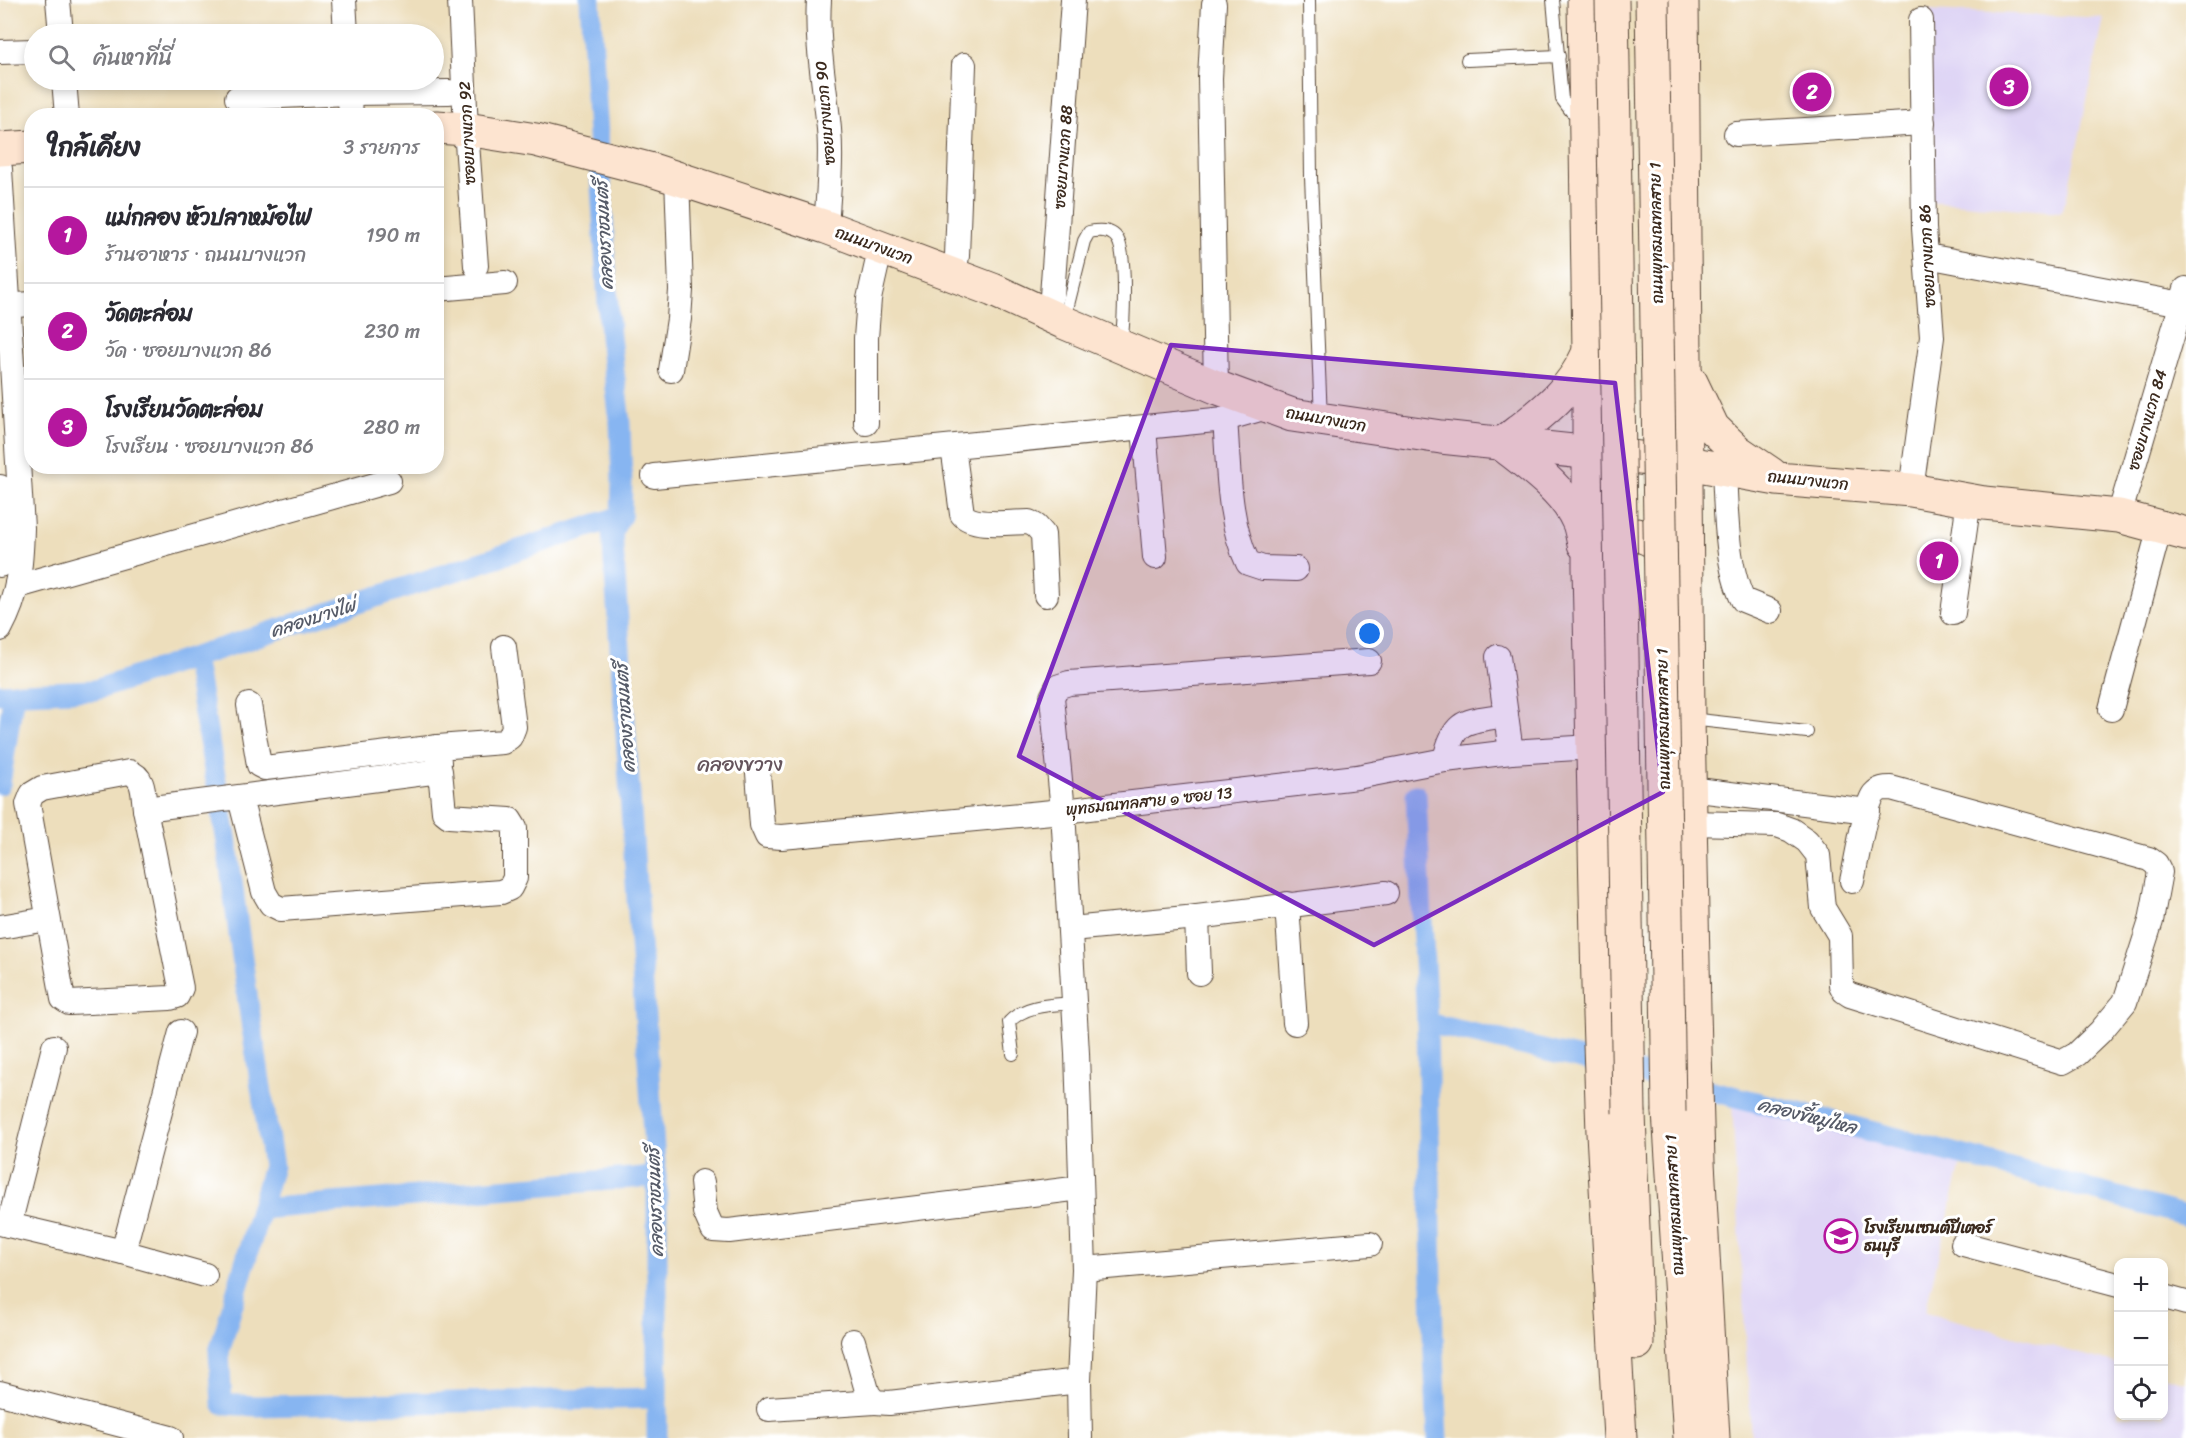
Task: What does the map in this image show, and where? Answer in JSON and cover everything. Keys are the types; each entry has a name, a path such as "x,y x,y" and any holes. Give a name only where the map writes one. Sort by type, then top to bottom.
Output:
{"main road":[{"path":"1584,0 1587,120 1589,568 1598,986 1603,1133 1620,1438"},
{"path":"1612,0 1629,1113 1640,1438"},
{"name":"ถนนพุทธมณฑลสาย 1","path":"1652,0 1669,1112 1690,1438"},
{"name":"ถนนพุทธมณฑลสาย 1","path":"1682,0 1687,372 1688,719 1694,1010 1698,1162 1713,1438"},
{"name":"ถนนบางแวก","path":"451,128 536,140 664,173 826,227 993,290 1216,387 1292,415 1502,444 1687,464 1777,478 1911,490 1969,500 2119,516 2173,531"},
{"path":"0,149 24,148"},
{"path":"1588,241 1608,343 1631,368 1648,369 1672,333 1685,202"},
{"path":"1589,352 1580,372 1553,404 1502,444 1539,474 1563,498 1578,520 1589,568"},
{"path":"1687,372 1713,428 1737,451 1777,478"},
{"path":"1591,639 1605,556 1613,540 1636,535 1656,543 1670,556 1688,649"}],"street":[{"path":"58,0 60,24"},
{"path":"344,0 345,24"},
{"name":"ซอยบางแวก 92","path":"460,0 451,128 476,266"},
{"name":"ซอยบางแวก 90","path":"819,0 819,46 829,131 830,163 826,227"},
{"name":"ซอยบางแวก 88","path":"1054,318 1052,296 1072,0"},
{"path":"1214,4 1210,78 1216,387"},
{"name":"ซอยบางแวก 86","path":"1911,490 1932,337 1924,228 1922,20"},
{"path":"0,52 24,51"},
{"path":"954,275 957,256 964,65"},
{"path":"65,90 66,108"},
{"path":"237,99 449,92"},
{"path":"1736,134 1923,123"},
{"path":"0,169 13,305 16,458 22,528 18,586 0,629"},
{"path":"664,173 681,290 671,370"},
{"path":"866,423 866,338 869,299 881,246"},
{"path":"1927,256 2184,297"},
{"path":"444,288 506,283"},
{"name":"ซอยบางแวก 84","path":"2119,516 2184,297"},
{"path":"654,476 1225,419 1267,407"},
{"path":"1225,419 1235,528 1248,563 1263,568 1296,569"},
{"path":"1144,428 1155,557"},
{"path":"953,447 962,514 966,519 975,522 1029,522 1043,534 1046,595"},
{"path":"1724,470 1728,535 1737,589 1743,600 1770,611"},
{"path":"18,586 389,481"},
{"path":"0,486 2,536 0,565"},
{"path":"1953,613 1969,500"},
{"path":"2111,709 2173,531"},
{"path":"249,705 259,765 265,768 438,747 502,742 510,736 514,727 504,647"},
{"path":"1498,657 1511,752"},
{"path":"1080,1438 1079,1381 1084,1269 1075,1003 1063,811 1052,697 1057,687 1069,682 1369,661"},
{"path":"1445,760 1450,740 1457,727 1470,721 1506,715"},
{"path":"228,799 264,892 271,904 280,909 501,891 510,888 515,878 515,828 510,820 449,816 444,812 438,747"},
{"name":"พุทธมณฑลสาย ๑ ซอย 13","path":"758,773 762,825 768,836 782,837 1063,811 1358,777 1445,760 1511,752 1593,747"},
{"path":"145,809 440,771"},
{"path":"129,772 136,774 141,782 145,809 181,988 177,996 170,998 69,1003 63,999 28,804 32,794 42,788 129,772"},
{"path":"1691,824 1777,825 1791,830 1807,841 1818,855 1823,908 1840,936 1841,986 1844,992 2063,1062 2077,1054 2126,1002 2151,921 2160,872 2156,864 2149,859 1891,788 1881,789 1874,794 1852,881"},
{"path":"1690,789 1868,811"},
{"path":"1071,929 1197,917 1386,892"},
{"path":"1287,904 1295,1023"},
{"path":"1197,917 1199,973"},
{"path":"0,927 48,919"},
{"path":"123,1252 181,1032"},
{"path":"54,1047 5,1224 123,1252 205,1275"},
{"path":"702,1182 705,1212 713,1230 729,1231 1081,1188"},
{"path":"1084,1269 1370,1244"},
{"path":"1963,1244 2114,1285"},
{"path":"2168,1298 2186,1303"},
{"path":"853,1341 867,1394 875,1402"},
{"path":"770,1410 875,1402 889,1403 1079,1381"},
{"path":"0,1393 171,1438"}],"lane":[{"path":"1309,0 1311,177 1321,420"},
{"path":"1553,0 1562,99 1571,111 1587,120"},
{"path":"1467,60 1559,56"},
{"path":"1054,318 1089,232 1100,229 1113,234 1119,241 1122,264 1121,346"},
{"path":"1688,719 1807,732"},
{"path":"1013,1054 1009,1022 1016,1015 1032,1007 1075,1003"}],"highlighted area":[{"path":"1171,345 1615,383 1663,792 1374,945 1019,756"}],"shaded area":[{"path":"1927,10 2104,18 2066,201 2060,212 1927,201"},
{"name":"โรงเรียนเซนต์ปีเตอร์ ธนบุรี","path":"1732,1103 1962,1159 1925,1312 2114,1363 2114,1420 2168,1420 2168,1377 2186,1382 2186,1438 1751,1438"}],"waterway":[{"name":"คลองราชมนตรี","path":"590,0 610,337 620,423 621,516 612,531 657,1192 657,1438"},
{"name":"คลองบางไผ่","path":"0,694 95,690 621,516"},
{"path":"194,657 226,837 273,1166 219,1352 222,1404 257,1406 657,1398"},
{"path":"0,784 14,693"},
{"path":"1416,795 1427,1023 1433,1334 1438,1438"},
{"name":"คลองขี้หมูไหล","path":"1427,1023 1808,1115 2186,1216"},
{"path":"260,1209 656,1176"}],"place":[{"name":"โรงเรียนวัดตะล่อม","path":"2009,87"},
{"name":"วัดตะล่อม","path":"1812,92"},
{"name":"แม่กลอง หัวปลาหม้อไฟ","path":"1939,561"},
{"name":"โรงเรียนเซนต์ปีเตอร์ ธนบุรี","path":"1841,1236"}],"district":[{"name":"คลองขวาง","path":"740,764"}]}
